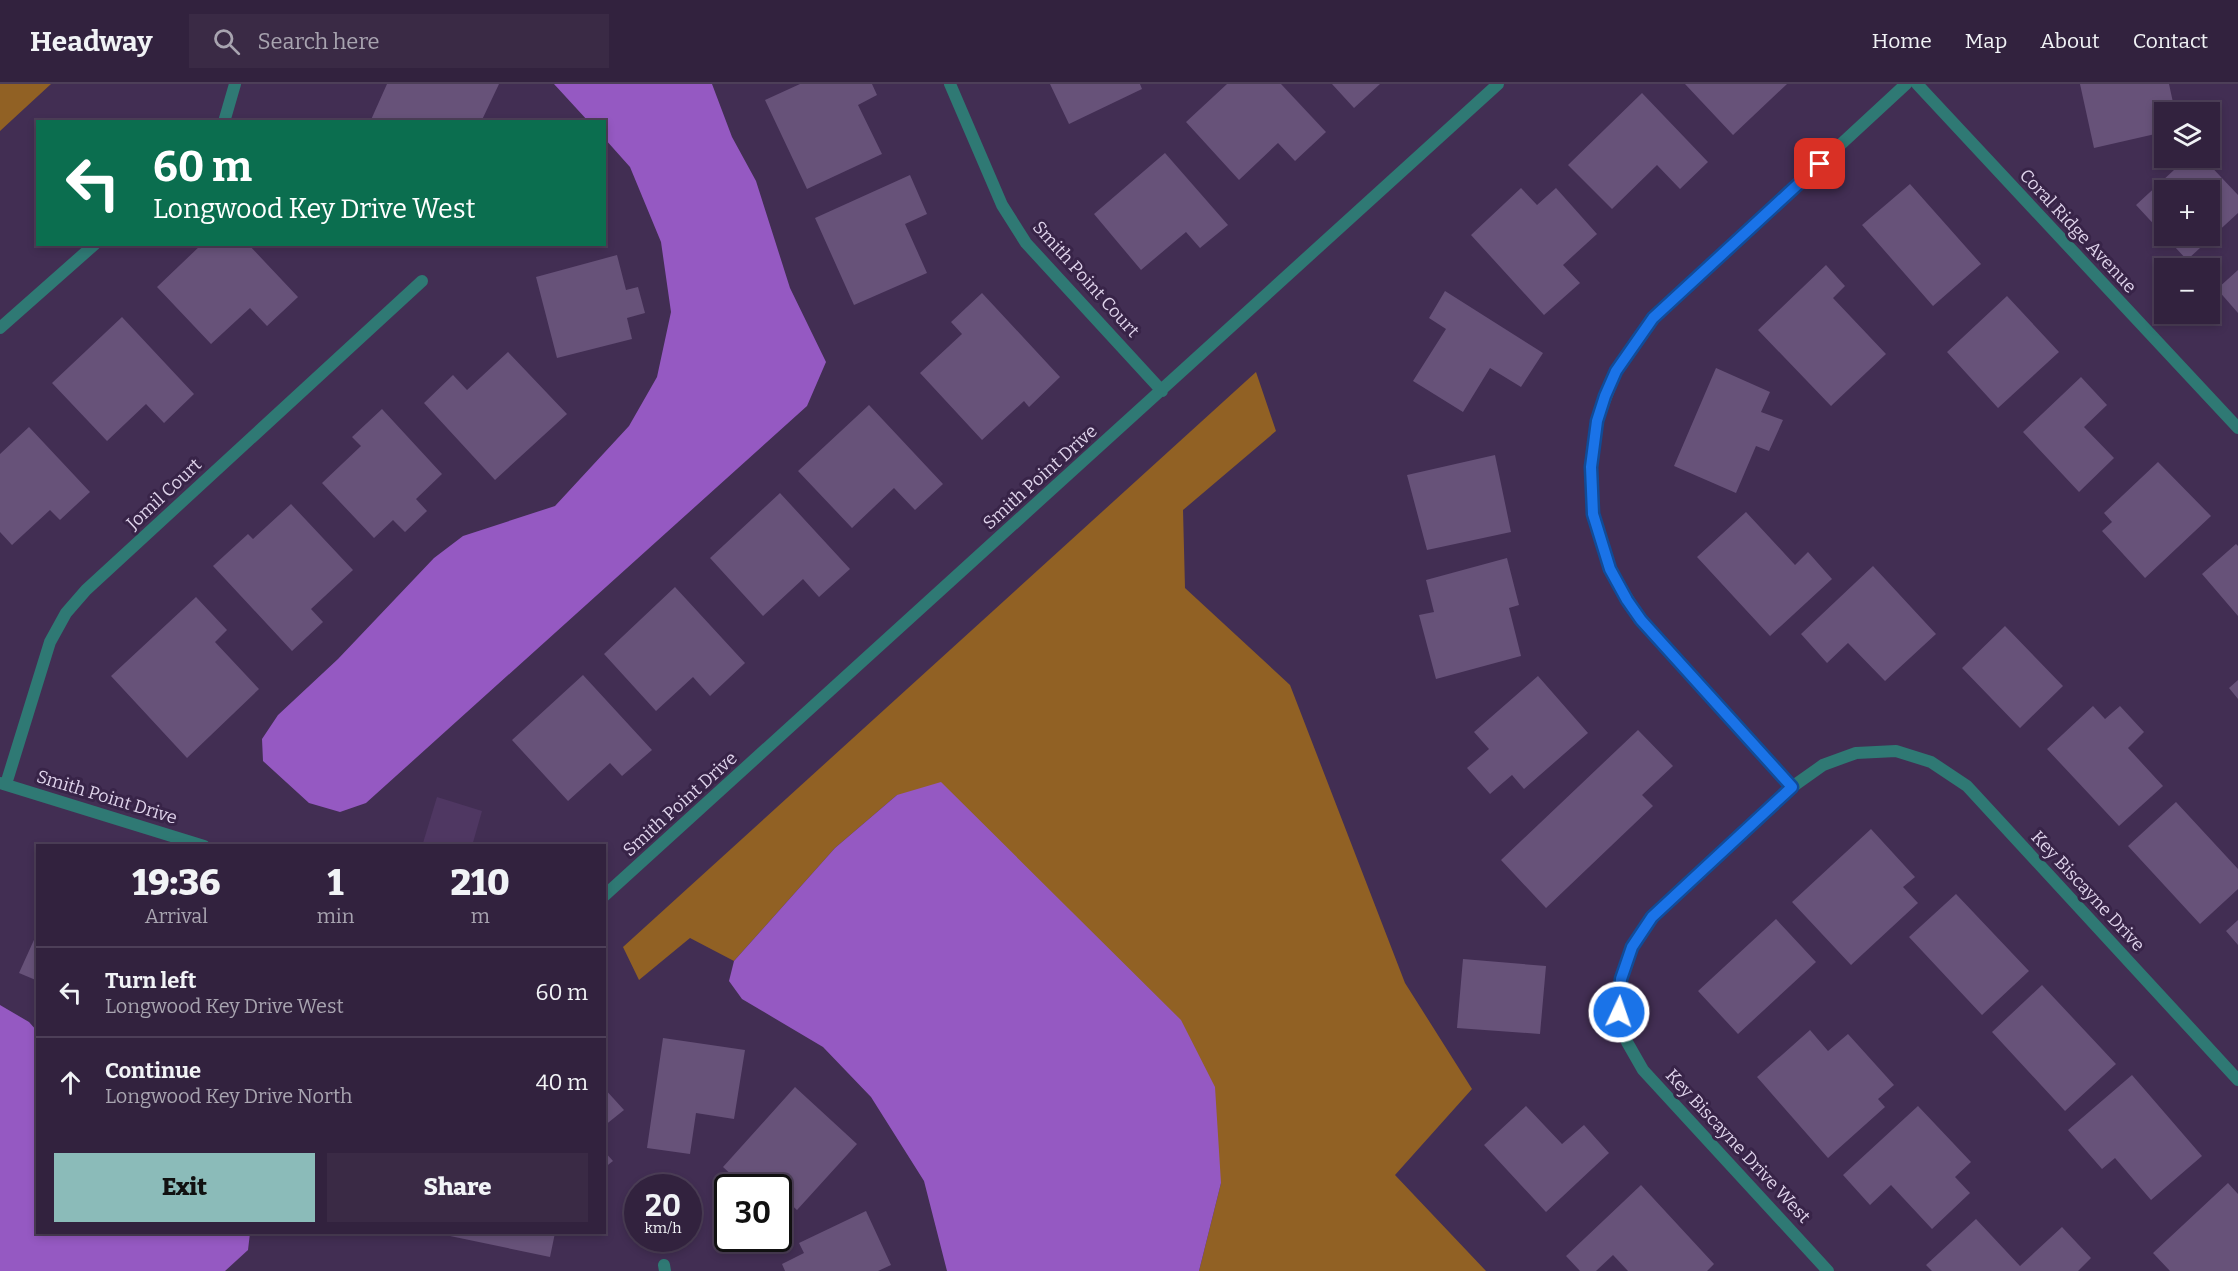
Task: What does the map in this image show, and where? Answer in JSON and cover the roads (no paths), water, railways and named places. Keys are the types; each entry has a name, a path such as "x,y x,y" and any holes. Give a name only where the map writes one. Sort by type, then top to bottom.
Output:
{"street":[{"path":"225,120 236,84"},
{"name":"Smith Point Court","path":"950,84 1002,205 1026,243 1162,390"},
{"name":"Smith Point Drive","path":"606,894 1498,84"},
{"path":"1792,787 1641,620 1610,569 1593,514 1591,467 1597,421 1616,371 1653,318 1906,84"},
{"name":"Coral Ridge Avenue","path":"1917,84 2238,428"},
{"path":"0,328 93,246"},
{"name":"Jomil Court","path":"3,784 50,642 66,613 86,590 422,281"},
{"name":"Key Biscayne Drive","path":"1792,787 1823,765 1856,753 1896,752 1931,762 1967,786 2238,1080"},
{"name":"Smith Point Drive","path":"3,784 198,844"},
{"name":"Key Biscayne Drive West","path":"1792,787 1652,917 1632,947 1621,979 1619,1012 1627,1042 1643,1070 1828,1271"}]}
